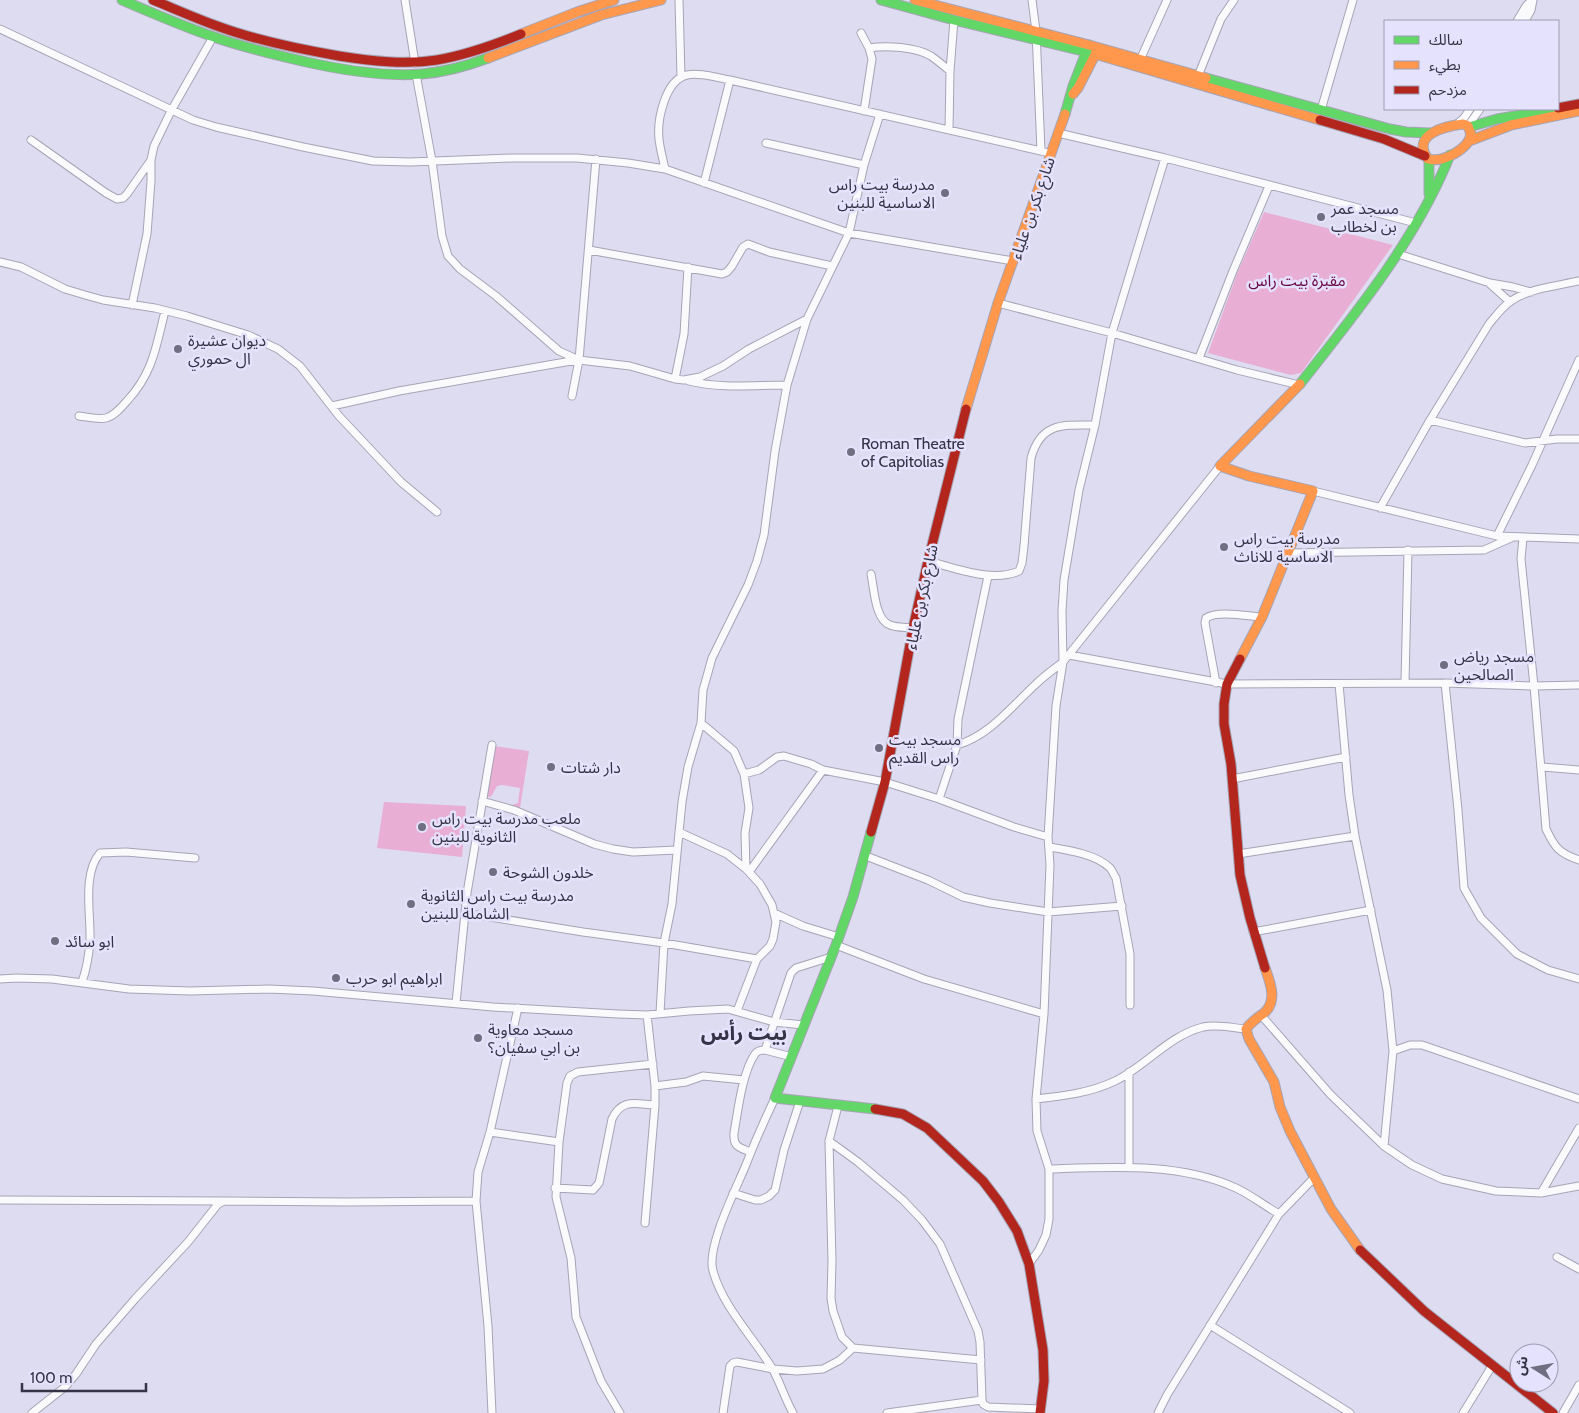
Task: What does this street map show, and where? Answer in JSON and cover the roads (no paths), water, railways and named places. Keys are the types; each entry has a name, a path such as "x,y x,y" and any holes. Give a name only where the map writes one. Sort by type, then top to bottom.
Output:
{"street":[{"path":"122,0 213,37 293,60 386,74 416,74 440,71 477,62 592,19 633,6 661,0"},
{"path":"153,0 231,31 304,51 371,61 415,62 448,58 468,53 570,14 614,0"},
{"path":"405,0 415,62"},
{"path":"678,0 681,77"},
{"path":"881,0 954,20 1036,35"},
{"path":"915,0 1088,48 1384,139 1434,161 1450,156 1469,140 1511,125 1579,111"},
{"path":"1032,0 1036,35 1041,150"},
{"path":"1140,60 1166,0"},
{"path":"1198,76 1221,19 1234,0"},
{"path":"1320,110 1352,0"},
{"path":"1518,20 1532,0"},
{"path":"1526,20 1531,10 1532,0"},
{"path":"950,130 950,71 954,20"},
{"path":"0,29 204,124 352,158 373,161 559,157 596,159 665,170 849,233 1014,261"},
{"path":"860,33 869,48 872,59 864,111"},
{"path":"132,305 147,234 154,146 171,110 213,37"},
{"path":"869,48 882,46 917,51 930,56 950,71"},
{"name":"شارع بكر بن علياء","path":"775,1098 854,897 885,782 928,561 971,389 998,304 1073,86 1088,48"},
{"path":"1097,51 1140,60 1406,132 1430,133 1456,125 1469,110"},
{"name":"شارع بكر بن علياء","path":"1071,96 1078,88 1097,51"},
{"path":"416,74 432,161 442,236 445,249 451,261 559,351 579,360"},
{"path":"665,170 659,138 660,115 674,83 681,77 689,74 730,80 1041,150 1051,154"},
{"path":"704,183 730,80"},
{"path":"1559,107 1579,104"},
{"path":"1468,127 1479,110"},
{"path":"1456,125 1468,127 1497,119 1545,110"},
{"path":"660,1014 664,943 672,904 688,767 701,722 703,690 712,658 748,585 760,552 787,385 807,319 849,233 864,165 880,114"},
{"path":"1468,127 1471,132 1469,140"},
{"path":"1058,133 1165,158 1416,224"},
{"path":"1429,196 1427,158 1424,145 1426,137 1430,133"},
{"path":"31,140 117,199 123,198 128,194 152,160"},
{"path":"766,142 864,165"},
{"path":"957,746 970,742 1005,715 1038,682 1063,662 1220,466 1299,385 1349,322 1398,254 1416,224 1429,196 1440,180 1450,156"},
{"path":"1029,1264 1039,1250 1046,1235 1049,1219 1049,1169 1038,1131 1036,1099 1044,1014 1048,912 1048,837 1056,706 1063,662 1062,611 1064,580 1112,332 1165,158"},
{"path":"572,396 579,360 596,159"},
{"path":"1199,358 1269,186"},
{"path":"589,250 722,274 727,272 748,244 769,252 832,266"},
{"path":"1398,254 1490,283 1531,292"},
{"path":"0,262 21,267 66,289 103,300 187,316 248,335 278,349 300,366 339,416 401,482 437,512"},
{"path":"675,379 684,334 688,267"},
{"path":"1380,508 1430,420 1489,324 1510,302 1531,292 1579,281"},
{"path":"1490,283 1510,302"},
{"path":"998,304 1112,332 1237,370 1299,385"},
{"path":"79,416 98,419 107,418 119,410 131,397 149,370 165,311"},
{"path":"684,380 700,377 723,366 749,349 807,319"},
{"path":"332,406 399,391 579,360 630,366 675,379 725,387 787,385"},
{"path":"1497,536 1532,465 1579,360"},
{"path":"1430,420 1513,441 1531,443 1556,439 1579,439"},
{"path":"928,561 988,576 1011,575 1019,571 1022,563 1030,470 1035,445 1042,435 1056,427 1095,425"},
{"path":"1220,466 1249,476 1497,536 1579,539"},
{"path":"1312,491 1262,617 1226,684 1224,700 1224,721 1232,779 1238,854 1246,907 1272,989 1273,1000 1269,1008 1252,1021 1246,1029 1248,1039 1256,1049 1274,1082 1284,1118 1314,1178 1331,1209 1360,1250 1424,1311 1553,1413"},
{"path":"1289,553 1484,550 1512,538"},
{"path":"1523,538 1521,559 1542,767 1546,829 1554,846 1568,856 1579,860"},
{"path":"1405,683 1408,550"},
{"path":"871,574 878,612 881,618 890,625 914,628"},
{"path":"939,799 957,746 958,719 988,576"},
{"path":"1216,683 1205,623 1206,618 1209,615 1218,614 1262,617"},
{"path":"1069,655 1226,684 1445,683 1534,686 1579,685"},
{"path":"1445,683 1464,888 1481,918 1517,954 1548,970 1579,979"},
{"path":"1339,684 1349,795 1355,836 1387,990 1393,1051 1384,1146"},
{"path":"701,722 734,750 744,774 749,803 745,833 748,870"},
{"path":"456,1003 471,864 492,745"},
{"path":"744,774 759,770 774,758 781,756 805,762 822,770 885,782 1048,837"},
{"path":"1232,779 1346,757"},
{"path":"1542,767 1579,770"},
{"path":"748,870 822,770"},
{"path":"482,801 514,810 594,844 613,849 633,852 677,850"},
{"path":"679,832 727,854 748,870 760,884 772,905 776,922 773,939 770,946 758,959 737,1011"},
{"path":"1238,854 1355,836"},
{"path":"1049,847 1074,851 1098,860 1110,868 1116,878 1130,954 1130,1005"},
{"path":"82,982 88,961 90,938 91,875 94,863 100,854 126,852 196,858"},
{"path":"866,856 928,880 963,897 990,903 1048,912 1122,906"},
{"path":"1253,932 1371,910"},
{"path":"465,913 758,959"},
{"path":"774,913 924,979 1044,1014"},
{"path":"765,1050 793,970 831,957"},
{"path":"0,979 52,979 129,989 190,991 305,990 518,1008 647,1015 690,1010 737,1011 774,1022 804,1025"},
{"path":"492,1413 488,1326 476,1201 478,1172 490,1132 518,1008"},
{"path":"645,1223 655,1105 655,1086 647,1015"},
{"path":"1261,1015 1330,1094 1384,1146 1412,1165 1442,1179 1496,1191 1540,1193 1579,1186"},
{"path":"1036,1099 1095,1090 1129,1072 1180,1036 1204,1027 1218,1026 1246,1029"},
{"path":"1393,1051 1410,1045 1422,1045 1579,1099"},
{"path":"750,1152 736,1145 733,1141 744,1080 755,1054 759,1050 765,1050 792,1057"},
{"path":"620,1413 601,1381 576,1317 571,1258 555,1188 559,1142 567,1083 570,1076 578,1072 653,1064"},
{"path":"1129,1072 1129,1167"},
{"path":"655,1086 686,1082 703,1076 744,1080"},
{"path":"793,1413 773,1369 720,1291 712,1270 712,1255 727,1207 775,1098 838,1106 863,1107 902,1114 926,1128 961,1159 983,1182 1018,1231 1029,1264 1043,1350 1044,1381 1040,1411 988,1407 983,1404 978,1332 940,1244 922,1220 903,1200 858,1162 829,1141"},
{"path":"734,1193 755,1200 761,1200 769,1196 774,1190 784,1150 800,1101"},
{"path":"555,1188 590,1190 596,1188 615,1112 622,1105 655,1105"},
{"path":"838,1106 829,1141 831,1298 833,1311 842,1336 852,1348 981,1360"},
{"path":"1540,1193 1579,1128"},
{"path":"490,1132 559,1142"},
{"path":"1049,1169 1129,1167 1192,1174 1210,1178 1237,1189 1279,1214"},
{"path":"1158,1413 1167,1395 1279,1214 1314,1178"},
{"path":"0,1200 476,1201"},
{"path":"32,1413 65,1387 96,1344 188,1242 218,1204 224,1201"},
{"path":"1557,1257 1579,1269"},
{"path":"1210,1326 1350,1413"},
{"path":"723,1413 730,1366 733,1363 797,1371 823,1369 840,1360 852,1348"},
{"path":"1463,1413 1492,1366"},
{"path":"1563,1413 1579,1386"},
{"path":"887,1413 982,1400"}],"place":[{"name":"مدرسة بيت راس الاساسية للبنين","path":"945,193"},
{"name":"مسجد عمر بن لخطاب","path":"1321,217"},
{"name":"ديوان عشيرة ال حموري","path":"178,349"},
{"name":"Roman Theatre of Capitolias","path":"851,452"},
{"name":"مدرسة بيت راس الاساسية للاناث","path":"1224,547"},
{"name":"مسجد رياض الصالحين","path":"1444,665"},
{"name":"مسجد بيت راس القديم","path":"879,748"},
{"name":"دار شتات","path":"551,767"},
{"name":"ملعب مدرسة بيت راس الثانوية للبنين","path":"422,827"},
{"name":"خلدون الشوحة","path":"493,872"},
{"name":"مدرسة بيت راس الثانوية الشاملة للبنين","path":"411,904"},
{"name":"ابو سائد","path":"55,941"},
{"name":"ابراهيم ابو حرب","path":"336,978"},
{"name":"مسجد معاوية بن ابي سفيان؟","path":"478,1038"}],"district":[{"name":"بيت رأس","path":"744,1033"}],"park label":[{"name":"مقبرة بيت راس","path":"1297,280"}]}
